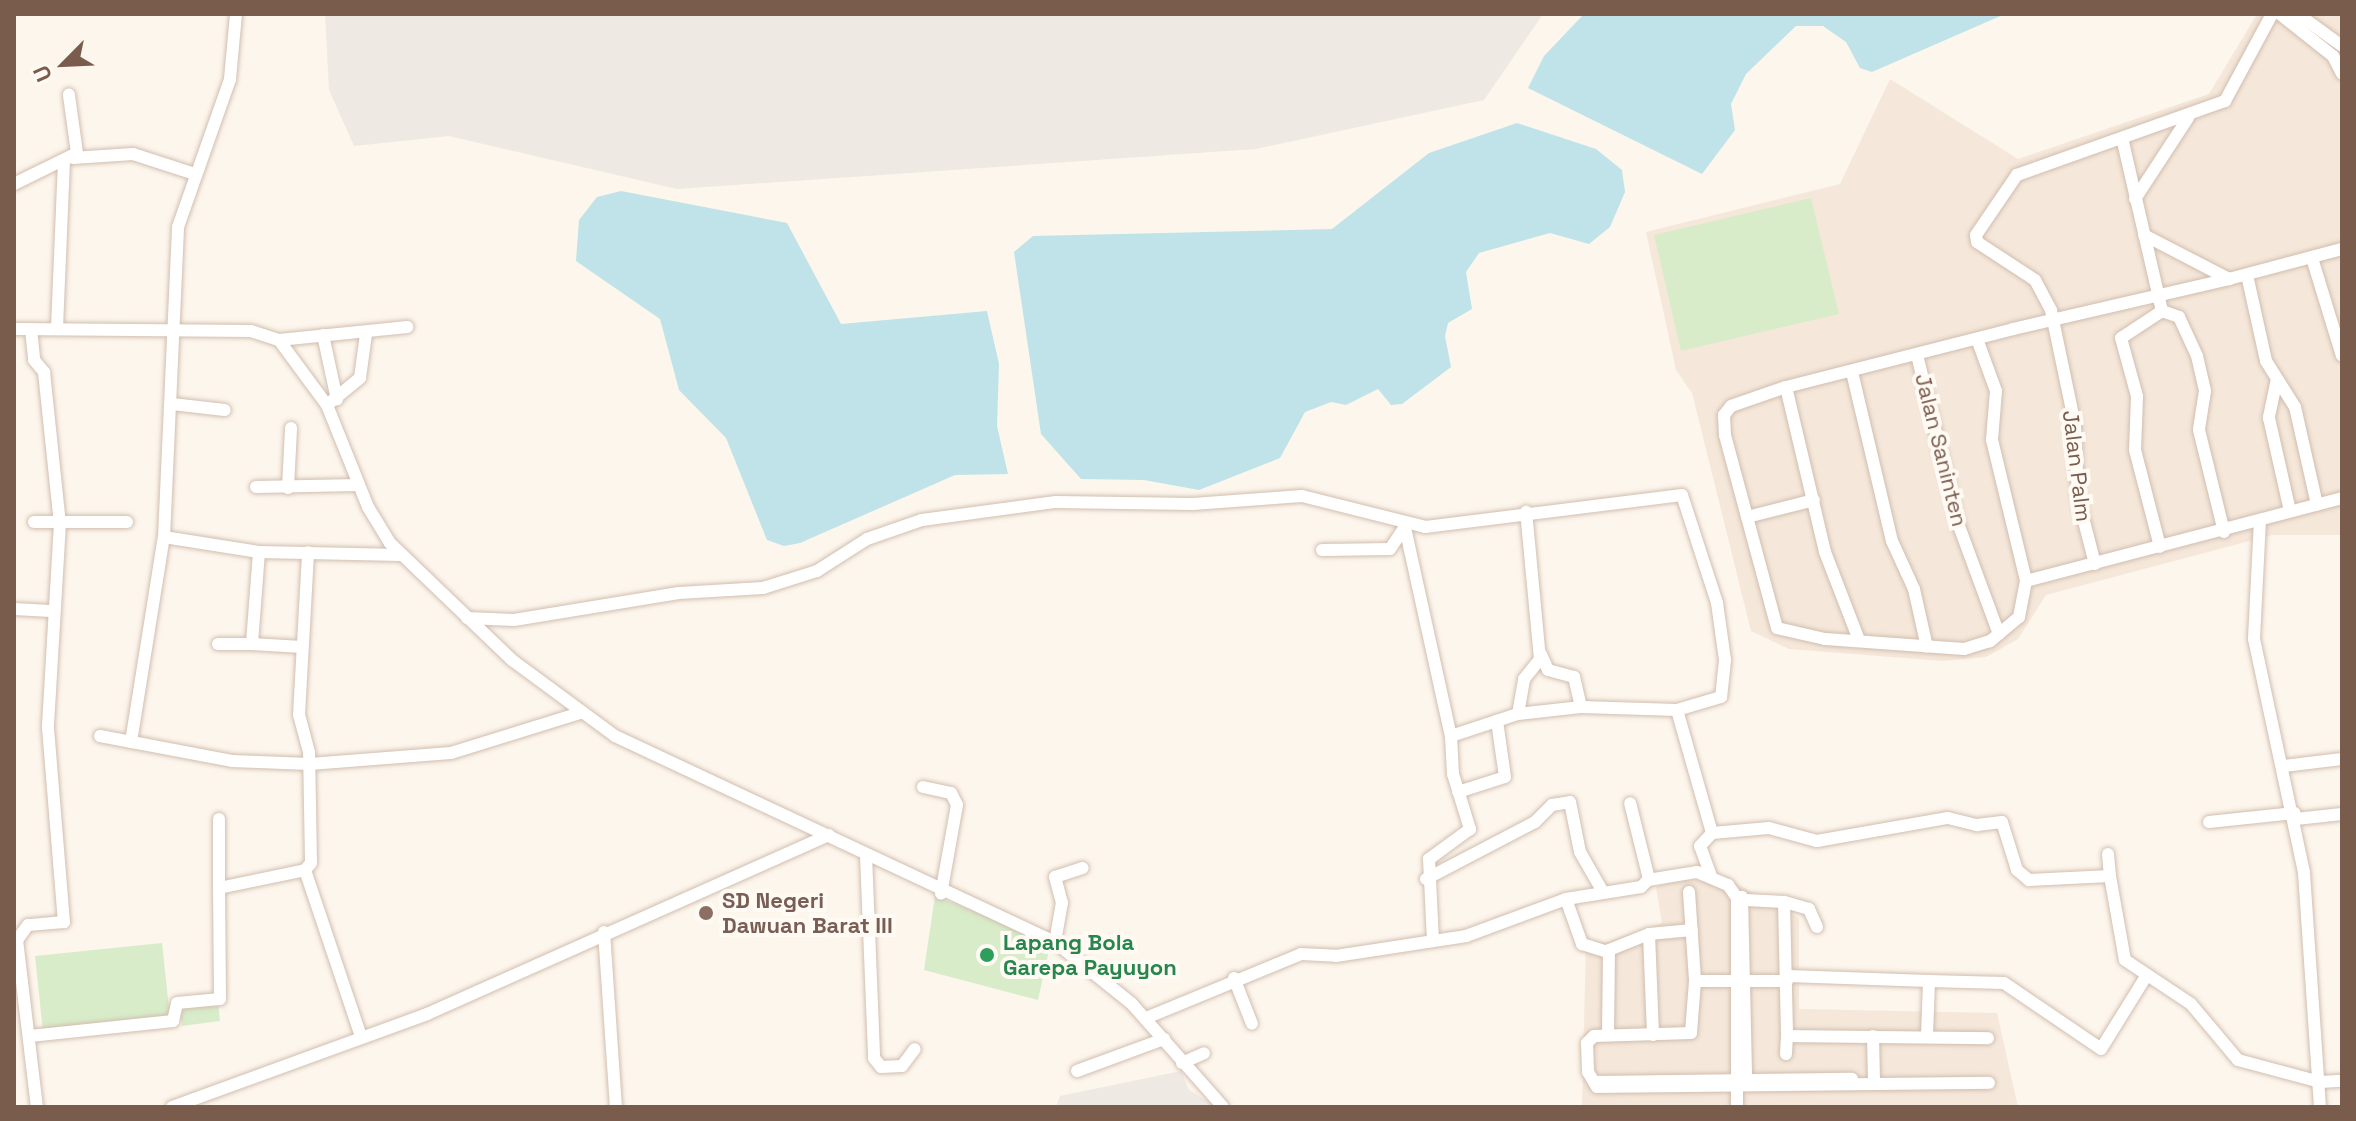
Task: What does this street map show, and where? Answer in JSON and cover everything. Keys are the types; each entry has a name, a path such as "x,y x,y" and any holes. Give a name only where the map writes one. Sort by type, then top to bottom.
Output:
{"street":[{"path":"131,742 164,537 172,404 170,331 178,227 230,79 236,14"},
{"path":"2162,311 2123,142 2188,118 2234,93 2272,14"},
{"path":"2280,14 2339,50"},
{"path":"2298,14 2339,50 2342,74"},
{"path":"57,328 68,159 78,143 69,95"},
{"path":"2135,199 2188,118"},
{"name":"Jalan Palm","path":"2095,564 2078,498 2075,425 2053,321 2035,280 1977,242 1977,233 2017,175 2123,142"},
{"path":"14,184 68,159 133,154 195,174"},
{"path":"2144,235 2229,279"},
{"path":"1977,339 1996,391 1992,440 2026,581 2024,606 1999,634 1977,647 1927,647 1791,635 1777,628 1724,415 1736,404 1786,387 1852,372 1977,339 2158,295 2247,275 2342,249"},
{"path":"2312,258 2342,356"},
{"path":"2247,275 2263,349 2277,379 2293,400 2317,505"},
{"path":"2160,547 2135,450 2137,396 2121,335 2162,311 2179,317 2197,356 2205,391 2199,430 2224,532"},
{"path":"14,329 251,331 279,340 366,334 407,327"},
{"path":"31,329 34,360 44,372 60,523 51,611 48,728 64,922 21,926 17,940 18,974 30,1032 37,1107"},
{"path":"332,402 360,378 366,334"},
{"path":"323,335 332,402 359,485 377,524 401,555 467,618 580,713 631,744 829,835 941,894 1055,942 1146,1018 1223,1107"},
{"path":"279,340 332,402"},
{"name":"Jalan Saninten","path":"1917,355 1959,526 1999,634"},
{"path":"1852,372 1892,541 1914,589 1927,647"},
{"path":"2277,379 2269,418 2290,511"},
{"path":"1786,387 1831,569 1859,640"},
{"path":"172,404 225,410"},
{"path":"288,488 291,428"},
{"path":"256,487 359,485"},
{"path":"467,618 514,620 679,593 763,588 817,571 867,539 922,520 1056,502 1193,504 1302,496 1405,525 1437,526 1526,512 1682,495 1717,603 1724,686 1717,701 1677,710 1581,707 1518,714 1451,736"},
{"path":"2026,581 2224,532 2342,498"},
{"path":"1747,517 1814,500"},
{"path":"1526,512 1541,654 1548,670 1571,673 1581,707"},
{"path":"2260,520 2254,639 2295,816 2320,1107"},
{"path":"34,522 127,522"},
{"path":"1322,550 1390,549 1405,525"},
{"path":"1405,525 1451,736 1458,792 1470,829 1432,852 1426,879 1433,940"},
{"path":"164,537 259,552 401,555"},
{"path":"252,644 259,552"},
{"path":"219,888 305,870 312,859 310,764 299,715 308,552"},
{"path":"14,609 51,611"},
{"path":"218,644 302,647"},
{"path":"1518,714 1524,679 1541,654"},
{"path":"1677,710 1712,833"},
{"path":"100,736 232,761 310,764 451,753 580,713"},
{"path":"1458,792 1505,777 1497,721"},
{"path":"2284,766 2342,759"},
{"path":"923,787 951,793 957,805 941,894"},
{"path":"1426,879 1535,822 1552,805 1570,802 1580,852 1603,892"},
{"path":"1630,803 1648,880"},
{"path":"2209,822 2342,814"},
{"path":"1711,876 1700,846 1712,833 1769,828 1817,841 1948,818 1977,825 2002,822 2017,870 2029,880 2110,876"},
{"path":"14,1030 30,1032 173,1021 177,1003 220,999 219,819"},
{"path":"172,1107 460,1000 604,932 829,835"},
{"path":"2108,854 2119,947 2145,978 2191,1004 2238,1060 2320,1082 2342,1081"},
{"path":"866,855 874,1058 881,1067 902,1066 915,1049"},
{"path":"1055,942 1062,903 1055,877 1083,868"},
{"path":"305,870 361,1036"},
{"path":"1146,1018 1234,978 1301,954 1336,956 1481,932 1566,899 1690,872 1711,876 1741,899 1784,902 1809,909 1817,927"},
{"path":"1689,892 1695,981 1691,1033 1608,1034 1587,1043 1594,1082 1602,1088 1741,1083 1934,1083 1874,1079 1814,1082"},
{"path":"1566,899 1582,944 1608,952 1649,934 1692,930"},
{"path":"1741,899 1741,1083 1745,1107"},
{"path":"1784,902 1788,979 1786,1054"},
{"path":"604,932 616,1107"},
{"path":"1649,934 1653,1035"},
{"path":"1608,952 1608,1034"},
{"path":"1234,978 1252,1024"},
{"path":"1695,981 1741,983 1788,979 2004,983 2101,1049 2145,978"},
{"path":"1927,1036 1929,981"},
{"path":"1787,1036 1988,1038"},
{"path":"1873,1036 1874,1079"},
{"path":"1077,1071 1164,1039"},
{"path":"1182,1063 1204,1053"},
{"path":"1737,1107 1741,1083"}],"shaded area":[{"path":"325,14 1543,14 1484,100 1256,149 677,189 449,136 354,146 329,90"},
{"path":"2257,14 2342,14 2342,535 2272,535 2046,595 2018,639 1986,657 1943,661 1789,649 1751,631 1692,393 1676,370 1646,232 1840,184 1890,79 2018,159 2209,94"},
{"path":"1679,880 1732,881 1799,918 1799,1009 1997,1013 2018,1107 1582,1107 1586,942 1608,942 1662,923 1656,887"},
{"path":"1181,1071 1189,1090 1218,1107 1056,1107 1060,1096"}],"green space":[{"path":"1811,198 1839,314 1681,351 1654,235"},
{"name":"Lapang Bola Garepa Payuyon","path":"935,896 1051,941 1038,1000 924,970"},
{"path":"162,943 170,1018 43,1032 35,956"},
{"path":"218,1002 220,1021 182,1026 179,1006"}],"water":[{"path":"1584,14 2005,14 1872,72 1860,68 1846,42 1823,26 1796,26 1746,74 1731,104 1735,130 1702,174 1528,88 1544,56"},
{"path":"1517,123 1596,149 1622,170 1625,192 1610,227 1589,244 1550,233 1479,253 1466,272 1472,309 1448,323 1445,336 1451,367 1402,404 1391,405 1378,389 1346,405 1331,402 1305,412 1280,458 1199,490 1144,480 1081,479 1041,434 1014,252 1033,236 1332,229 1429,153"},
{"path":"621,191 787,223 841,324 987,311 999,364 997,426 1008,474 955,475 800,543 784,546 767,540 726,438 679,390 660,319 576,261 579,220 597,197"}],"place":[{"name":"SD Negeri Dawuan Barat III","path":"706,913"},
{"name":"Lapang Bola Garepa Payuyon","path":"987,955"}]}
